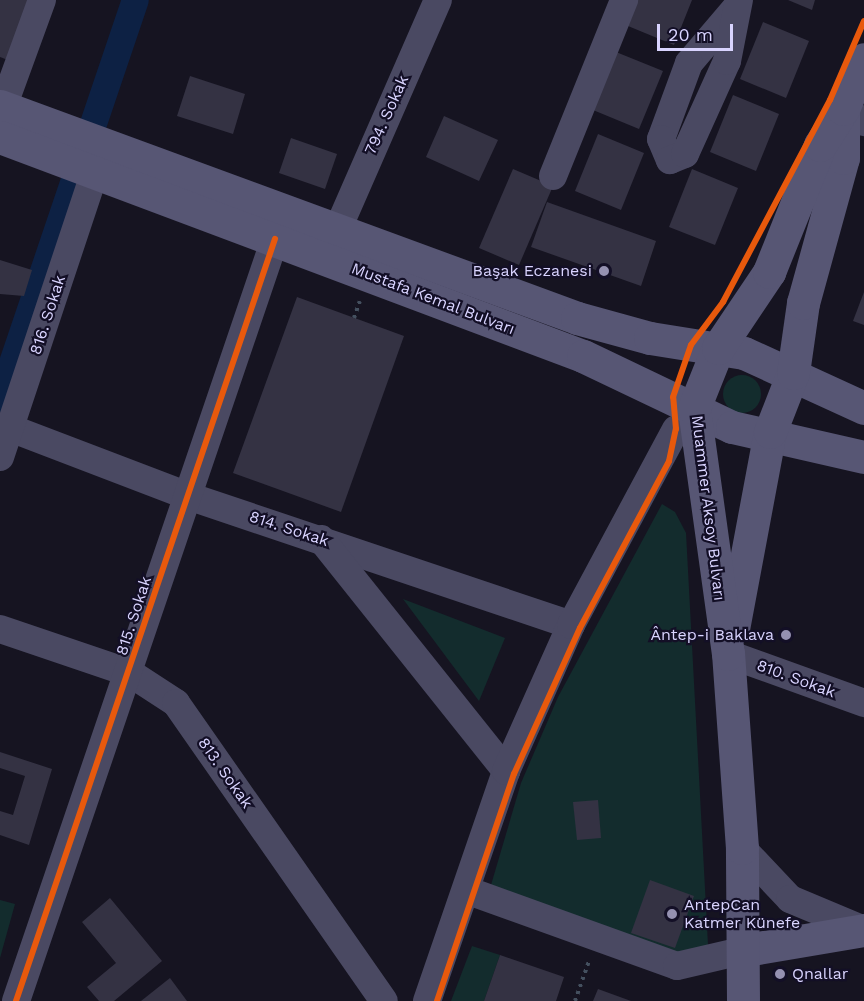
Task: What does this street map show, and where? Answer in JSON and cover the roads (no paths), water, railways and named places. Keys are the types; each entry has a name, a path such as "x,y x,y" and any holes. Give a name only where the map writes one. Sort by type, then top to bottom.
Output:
{"main road":[{"name":"Muammer Aksoy Bulvarı","path":"728,654 770,432 793,373 804,303 854,116 864,59"},
{"name":"Muammer Aksoy Bulvarı","path":"743,1001 746,950 742,848 728,654 685,419 718,348 769,272 820,144 854,116"},
{"name":"Mustafa Kemal Bulvarı","path":"1,117 87,153 275,239 583,357 685,419 770,432 864,457"},
{"name":"Mustafa Kemal Bulvarı","path":"87,153 337,231 577,318 718,348 793,373 864,408"},
{"path":"746,950 863,929"}],"street":[{"path":"1,117 42,0"},
{"name":"794. Sokak","path":"337,231 438,0"},
{"path":"553,177 624,0"},
{"name":"816. Sokak","path":"0,457 87,153"},
{"name":"815. Sokak","path":"16,1001 130,673 275,239"},
{"path":"427,1001 506,771 571,625 685,419"},
{"name":"814. Sokak","path":"10,428 188,496 571,625"},
{"path":"321,539 506,771"},
{"name":"813. Sokak","path":"0,629 130,673 176,703 384,1001"},
{"name":"810. Sokak","path":"728,654 864,703"},
{"path":"742,848 790,899 863,929"},
{"path":"466,890 677,966 746,950"}],"waterway":[{"path":"0,398 135,0"}],"place":[{"name":"Başak Eczanesi","path":"604,271"},
{"name":"Ântep-i Baklava","path":"786,635"},
{"name":"AntepCan Katmer Künefe","path":"672,914"},
{"name":"Qnallar","path":"780,974"}]}
